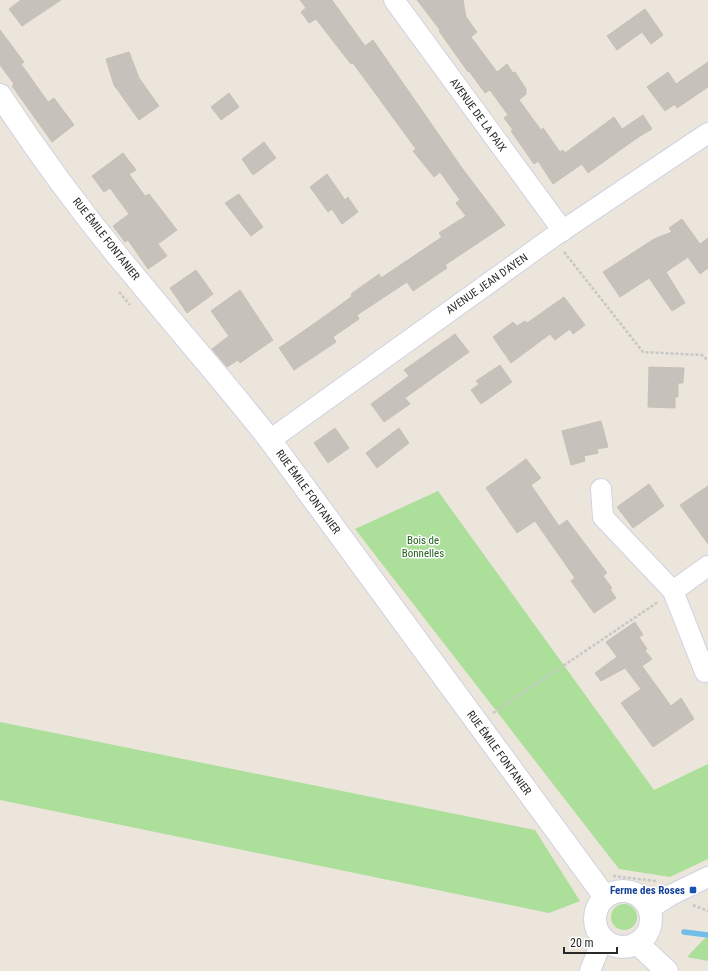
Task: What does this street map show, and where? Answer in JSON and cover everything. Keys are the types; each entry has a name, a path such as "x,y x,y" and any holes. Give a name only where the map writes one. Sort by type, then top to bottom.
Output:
{"street":[{"name":"AVENUE DE LA PAIX","path":"394,0 558,234"},
{"name":"RUE ÉMILE FONTANIER","path":"0,95 34,146 136,278 270,440 605,897"},
{"name":"AVENUE JEAN D'AYEN","path":"270,440 558,234 708,133"},
{"path":"601,489 603,517 673,591 705,672"},
{"path":"673,591 708,566"},
{"path":"649,909 671,895 708,877"},
{"path":"613,892 631,892 639,895 649,909 651,919 645,937 637,943 628,946 619,947 610,944 603,938 596,926 596,913 599,904 605,897 613,892"},
{"path":"590,971 603,938"},
{"path":"637,943 667,971"}],"path":[{"path":"558,234 644,352 702,355 708,361"},
{"path":"478,724 673,591"}],"green space":[{"name":"Bois de Bonnelles","path":"438,491 654,790 708,764 708,859 670,877 619,869 355,529"},
{"path":"0,722 535,830 580,901 549,913 0,800"},
{"path":"624,904 633,908 637,917 633,926 624,930 615,926 611,917 615,908"},
{"path":"708,935 708,961 687,957"}],"building":[{"path":"21,0 61,0 22,26 9,9"},
{"path":"300,0 332,0 365,46 373,40 462,168 505,225 445,265 447,268 413,291 407,282 357,315 359,319 333,337 336,342 294,370 279,348 347,300 352,296 351,294 379,274 381,278 442,237 439,233 466,216 456,203 460,200 440,172 434,177 413,151 416,149 353,63 351,64 316,19 309,23 301,12 306,8"},
{"path":"417,0 463,0 466,17 477,32 471,37 497,72 507,64 513,73 515,72 526,89 526,94 519,100 541,130 543,128 560,152 563,150 565,153 614,117 622,129 643,115 652,129 588,173 582,164 553,184 538,161 534,164 511,131 513,130 504,118 508,115 490,90 485,93 469,71 468,72 439,31 440,30"},
{"path":"645,9 663,35 651,44 642,32 617,50 607,36"},
{"path":"0,30 24,62 21,64 48,102 54,98 74,125 52,142 12,86 14,84 0,65"},
{"path":"129,52 139,78 159,106 139,120 114,85 106,59"},
{"path":"708,62 708,87 677,108 675,104 665,111 647,87 668,72 676,84"},
{"path":"229,93 239,107 221,120 211,107"},
{"path":"264,142 276,158 253,175 242,159"},
{"path":"123,153 136,170 129,174 145,196 149,194 177,230 158,244 167,256 148,269 128,240 125,242 113,226 129,214 110,188 104,192 92,176"},
{"path":"327,174 345,200 348,197 358,212 342,224 332,209 328,212 310,187"},
{"path":"239,194 263,227 251,236 225,203"},
{"path":"682,219 700,244 708,238 708,268 700,274 688,257 666,272 685,303 672,311 649,278 620,297 603,272 654,239 672,232 669,228"},
{"path":"196,270 213,294 187,313 170,288"},
{"path":"240,290 273,340 240,363 238,360 227,367 212,349 229,336 211,311"},
{"path":"564,297 585,325 573,334 570,329 555,340 550,334 511,363 493,337 513,322 517,326 525,321 527,323"},
{"path":"455,334 469,352 405,398 410,404 384,422 371,404 409,376 404,370"},
{"path":"500,365 512,382 481,404 471,390 479,384 476,381"},
{"path":"649,367 684,368 683,383 678,383 678,397 675,397 675,408 648,407"},
{"path":"601,421 608,447 597,449 598,453 584,456 585,461 571,465 562,431"},
{"path":"335,428 349,448 328,463 314,443"},
{"path":"399,428 409,443 377,468 366,453"},
{"path":"526,459 541,478 531,485 559,526 567,520 607,573 603,576 612,588 610,589 616,598 594,613 571,581 575,578 535,521 517,533 486,488"},
{"path":"649,484 664,506 633,528 617,507"},
{"path":"708,486 708,544 680,505"},
{"path":"635,622 643,635 639,637 647,649 645,651 652,659 642,666 671,706 681,698 694,719 653,747 621,703 641,689 625,668 601,681 595,673 617,657 606,642"}],"waterway":[{"path":"684,932 708,935"}],"place":[{"name":"Ferme des Roses","path":"693,890"}]}
